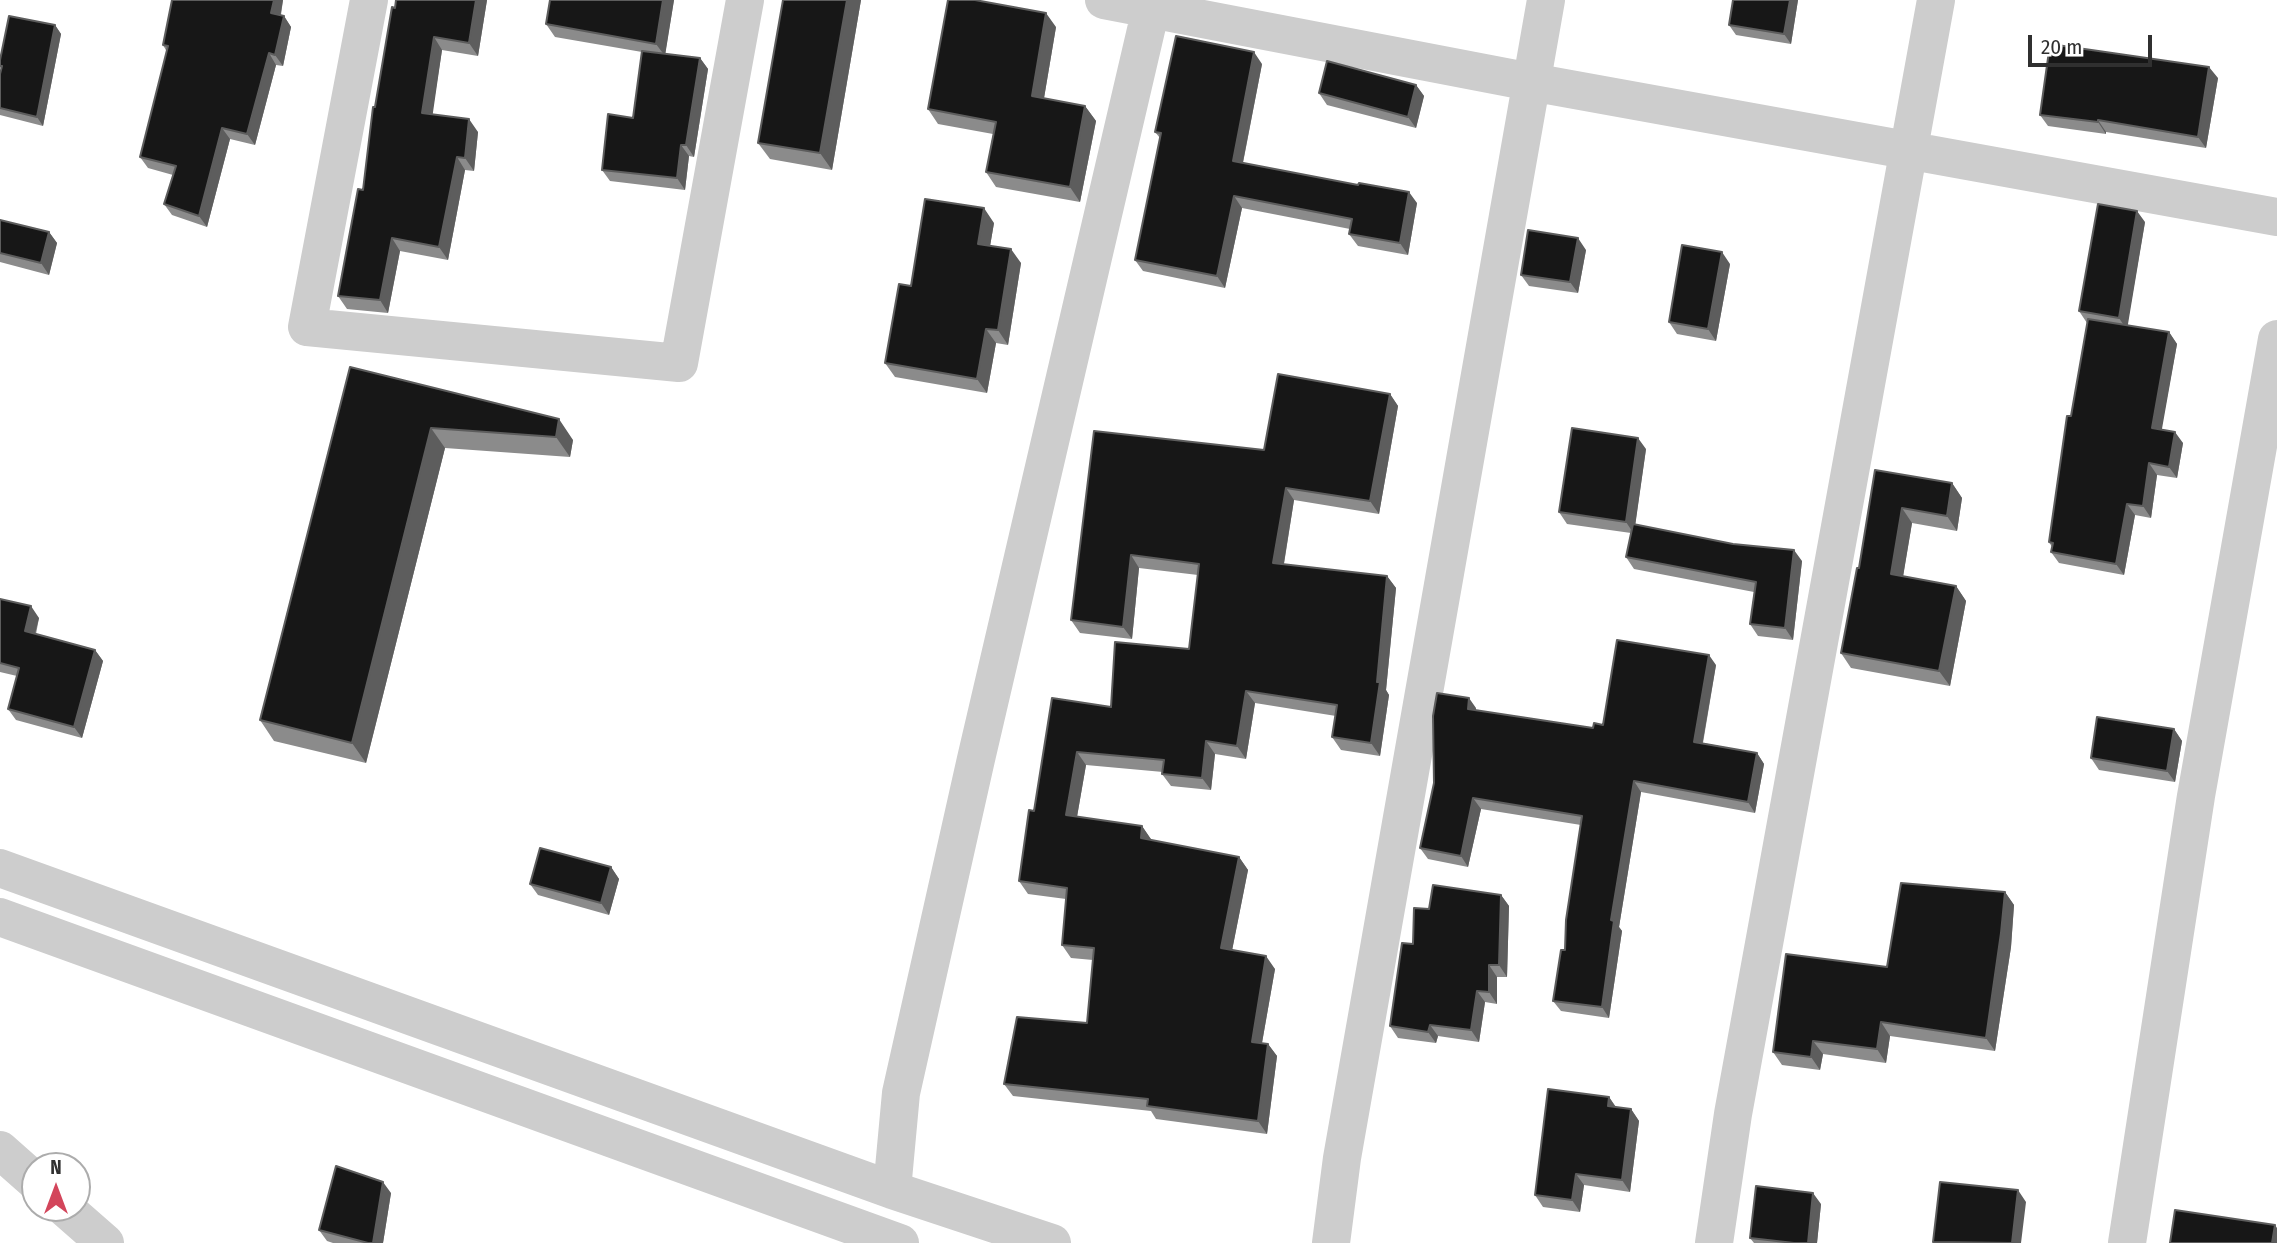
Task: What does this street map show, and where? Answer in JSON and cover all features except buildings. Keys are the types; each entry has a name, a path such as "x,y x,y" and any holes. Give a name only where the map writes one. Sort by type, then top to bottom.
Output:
{"street":[{"path":"369,0 307,327 679,363 746,0"},
{"path":"1104,0 1152,4 1531,82 2277,217"},
{"path":"1331,1243 1342,1158 1546,0"},
{"path":"1714,1243 1733,1114 1936,0"},
{"path":"892,1190 901,1093 1152,4"},
{"path":"2127,1243 2196,796 2277,339"},
{"path":"0,868 892,1190 1052,1243"},
{"path":"0,917 900,1243"},
{"path":"0,1150 21,1169"},
{"path":"81,1222 105,1243"}]}
